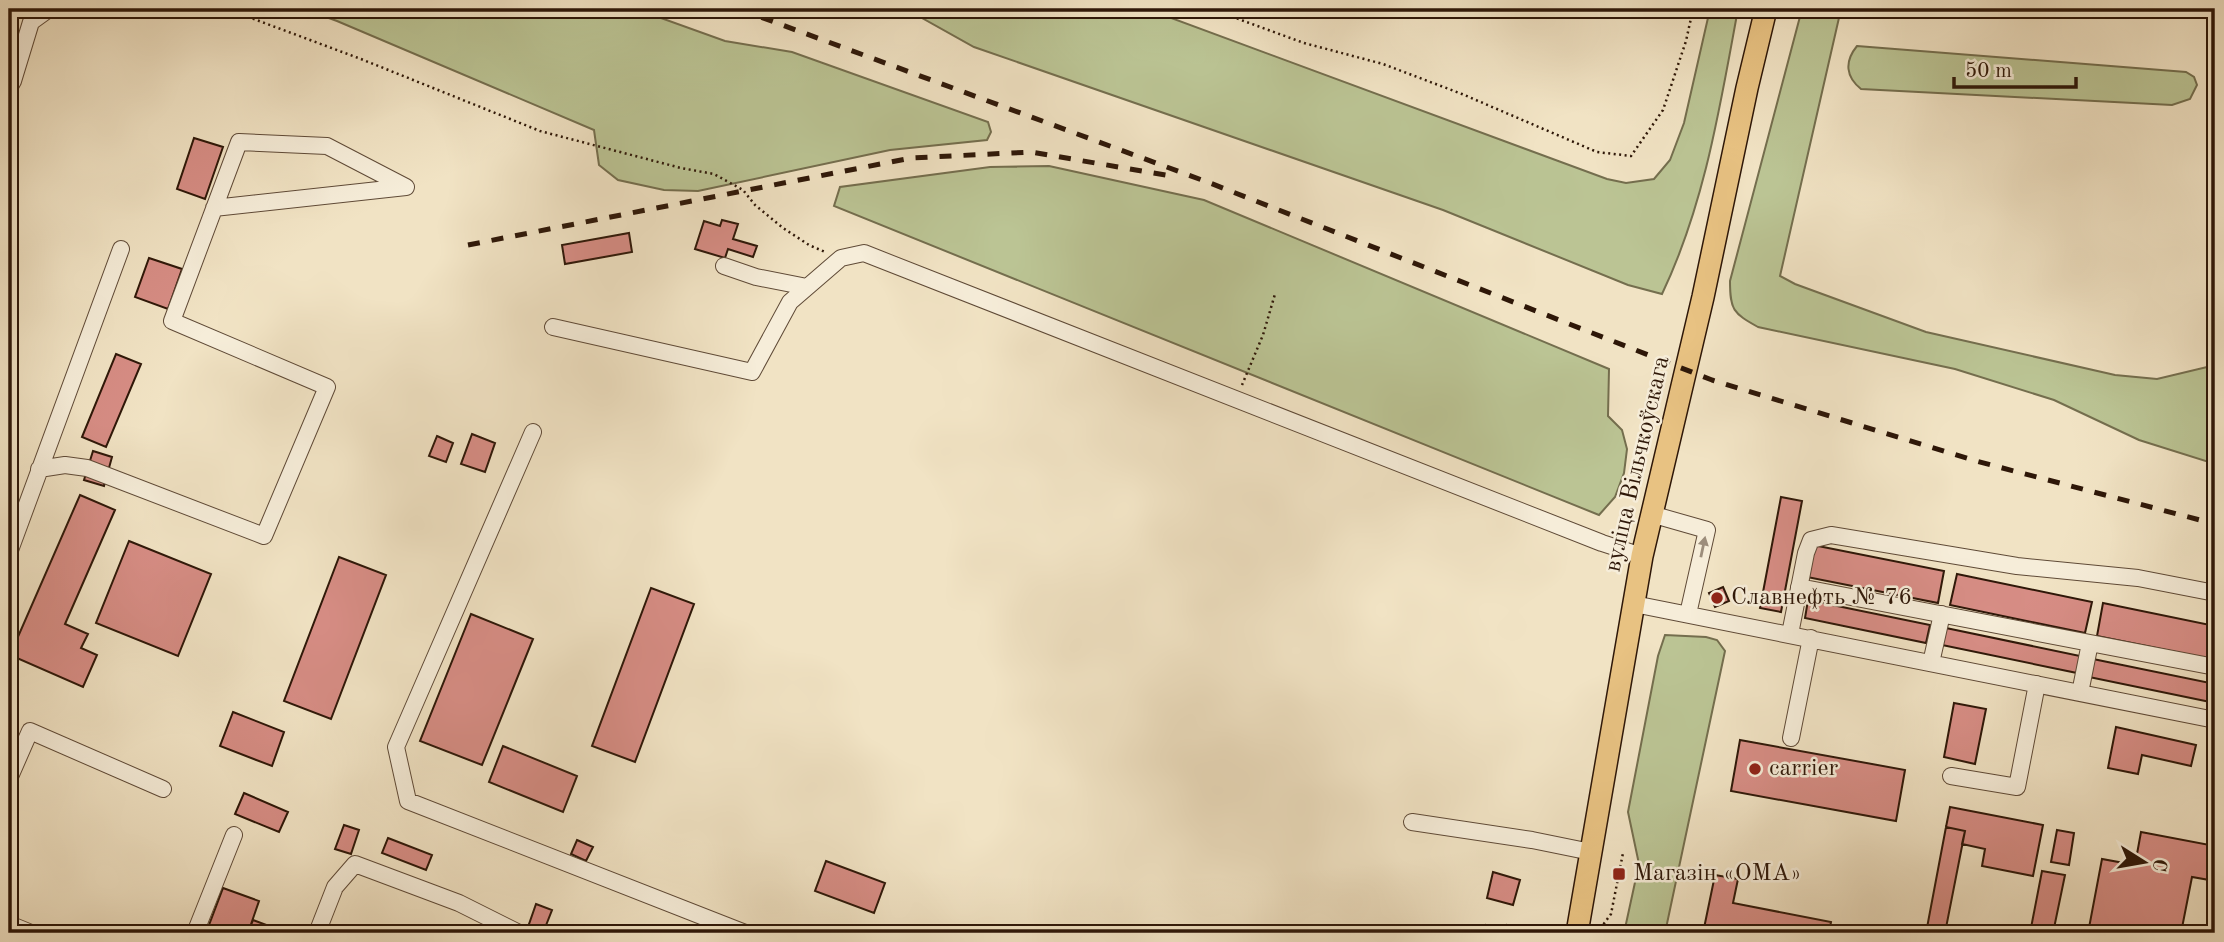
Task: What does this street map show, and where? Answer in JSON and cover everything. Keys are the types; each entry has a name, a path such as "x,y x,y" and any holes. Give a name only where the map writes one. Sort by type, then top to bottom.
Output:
{"main road":[{"name":"вуліца Вільчкоўскага","path":"1577,933 1642,556 1703,297 1766,9"}],"street":[{"path":"9,88 31,22 49,9"},
{"path":"39,469 65,465 88,468 264,536 327,387 172,321 239,142 327,146 407,187 215,208"},
{"path":"9,553 121,249"},
{"path":"553,327 752,372 790,302 841,258 864,253 1602,543 1642,556"},
{"path":"724,266 756,277 807,287"},
{"path":"533,432 396,747 408,801 744,933"},
{"path":"1651,514 1707,530 1688,614"},
{"path":"1790,634 1811,540 1831,535 2017,566 2138,578 2215,593"},
{"path":"1799,587 2215,667"},
{"path":"1634,604 2215,720"},
{"path":"1931,663 1941,614"},
{"path":"1791,738 1811,638"},
{"path":"2080,693 2090,643"},
{"path":"1951,776 2017,787 2037,684"},
{"path":"9,779 30,732 163,789"},
{"path":"1412,822 1591,852"},
{"path":"195,933 234,835"},
{"path":"317,933 335,887 355,863 459,903 519,933"},
{"path":"9,924 31,933"}],"path":[{"path":"227,9 540,131 714,174 743,190 755,205 791,234 809,245 841,258"},
{"path":"1212,9 1304,43 1383,64 1462,94 1598,152 1630,156 1663,110 1686,41 1693,9"},
{"path":"1237,398 1263,335 1275,294"},
{"path":"1597,933 1611,914 1623,853"}],"green space":[{"path":"304,9 636,9 725,41 792,52 988,122 991,132 987,140 890,150 698,191 664,190 618,180 599,165 594,130"},
{"path":"906,9 1147,9 1607,179 1626,183 1654,179 1670,160 1684,123 1710,9 1738,9 1700,190 1677,260 1662,294 1628,285 1443,210 974,47"},
{"path":"1802,9 1841,9 1780,276 1926,332 2115,375 2157,379 2207,367 2215,368 2215,464 2139,440 2054,400 1955,369 1758,327 1738,314 1732,305 1730,281"},
{"path":"1857,46 2186,72 2194,77 2197,85 2190,99 2172,105 1861,89 1848,69 1850,58"},
{"path":"1049,166 1204,200 1609,369 1608,416 1622,430 1627,449 1624,473 1615,497 1599,515 834,206 840,187 990,167"},
{"path":"1665,635 1706,637 1717,640 1725,651 1665,933 1624,933 1639,864 1628,812 1658,656"}],"building":[{"path":"194,138 223,147 205,199 177,189"},
{"path":"722,220 738,224 733,239 757,246 753,257 728,249 725,258 695,249 704,221 720,226"},
{"path":"629,233 632,252 565,264 562,245"},
{"path":"149,258 182,269 168,309 135,297"},
{"path":"116,354 141,364 106,447 82,437"},
{"path":"472,434 495,443 485,472 461,464"},
{"path":"437,436 453,443 446,462 429,456"},
{"path":"93,451 112,457 104,486 84,480"},
{"path":"80,495 115,510 65,624 88,634 81,648 97,655 83,687 10,655"},
{"path":"1781,497 1802,501 1781,612 1760,608"},
{"path":"129,541 211,574 178,656 96,623"},
{"path":"1813,545 1944,571 1938,603 1807,577"},
{"path":"339,557 386,575 331,719 284,701"},
{"path":"1957,574 2092,602 2085,633 1950,605"},
{"path":"1723,587 1729,601 1715,607 1709,593"},
{"path":"651,588 694,604 635,762 592,746"},
{"path":"1808,600 1930,625 1926,643 1805,618"},
{"path":"2103,603 2215,626 2215,660 2097,636"},
{"path":"471,614 533,639 482,765 420,741"},
{"path":"1946,628 2080,656 2077,673 1942,645"},
{"path":"2093,659 2215,684 2215,703 2089,677"},
{"path":"1954,703 1986,709 1975,764 1944,757"},
{"path":"233,712 284,732 272,766 220,746"},
{"path":"2116,727 2196,745 2191,766 2142,755 2138,774 2108,768"},
{"path":"1740,740 1905,770 1896,821 1731,791"},
{"path":"503,746 577,776 563,812 489,782"},
{"path":"244,793 288,812 279,832 235,814"},
{"path":"1950,807 2043,825 2033,876 1982,866 1985,849 1962,844 1965,831 1946,827"},
{"path":"344,825 359,830 351,854 335,849"},
{"path":"1946,827 1965,831 1945,933 1926,933"},
{"path":"2057,830 2074,833 2069,865 2051,862"},
{"path":"2141,832 2215,846 2215,881 2192,877 2181,933 2088,933 2102,859 2135,865"},
{"path":"388,838 432,855 426,870 382,853"},
{"path":"577,840 593,847 586,861 571,854"},
{"path":"826,861 885,883 874,913 815,891"},
{"path":"2042,871 2065,875 2053,933 2030,933"},
{"path":"1493,872 1520,880 1513,905 1487,898"},
{"path":"1715,875 1738,879 1733,903 1831,922 1829,933 1703,933"},
{"path":"223,888 259,901 248,933 206,933"},
{"path":"536,904 552,910 543,933 528,927"},
{"path":"253,920 272,927 270,933 248,933"},
{"path":"1486,925 1506,930 1507,925 1537,933 1484,933"}],"railway":[{"path":"739,9 1210,183 1712,380 1976,461 2215,524"},
{"path":"468,245 911,158 1031,152 1171,176"}],"place":[{"name":"Славнефть № 76","path":"1717,598"},
{"name":"carrier","path":"1755,769"},
{"name":"Магазін «ОМА»","path":"1619,874"}]}
